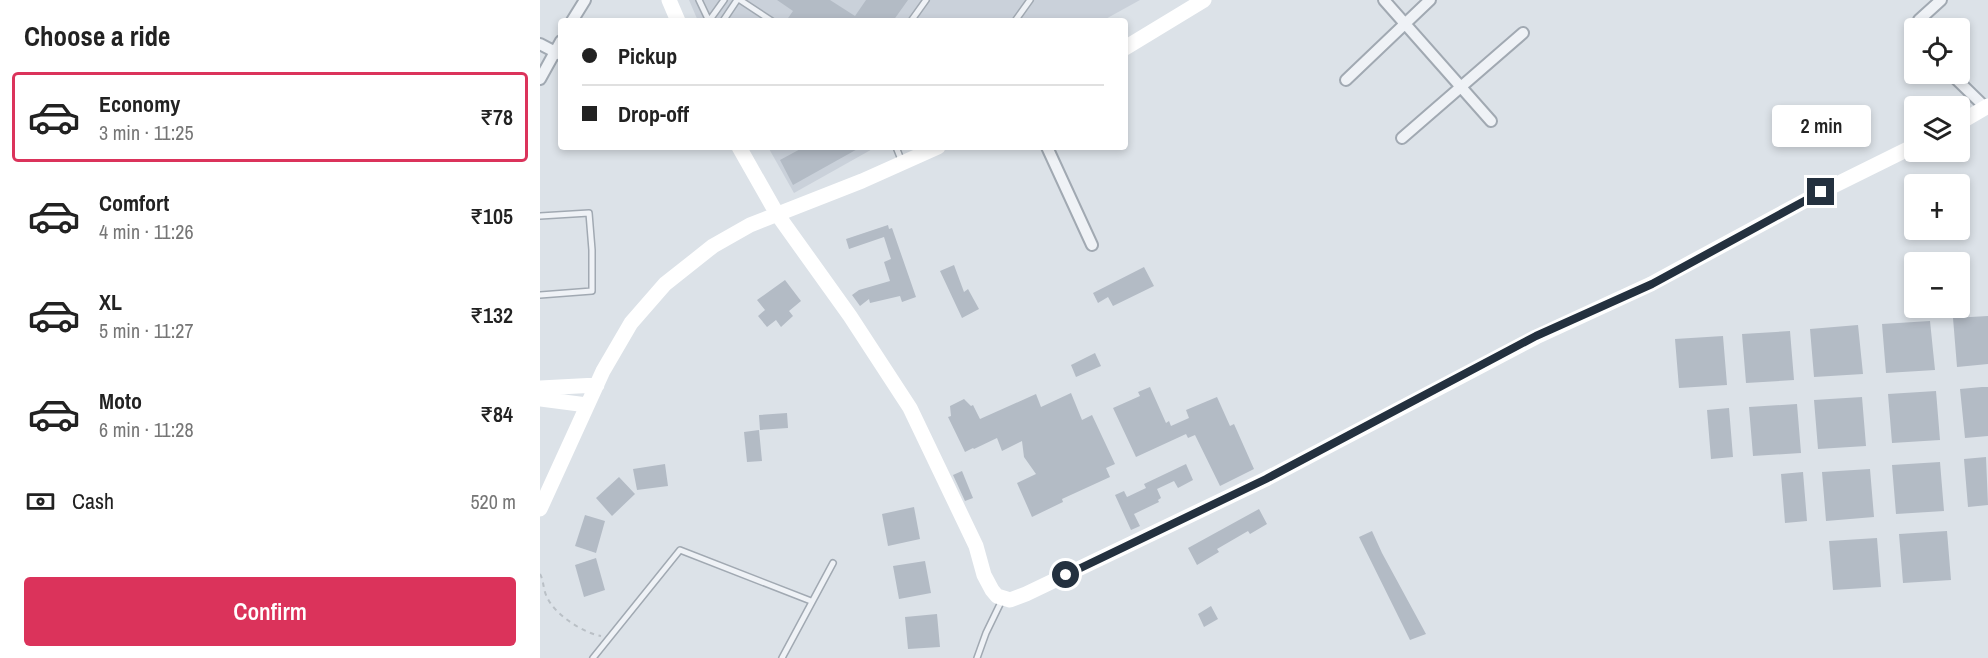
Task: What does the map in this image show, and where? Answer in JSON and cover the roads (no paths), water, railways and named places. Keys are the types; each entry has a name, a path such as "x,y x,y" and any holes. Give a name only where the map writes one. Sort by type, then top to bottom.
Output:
{"street":[{"path":"574,18 585,0"},
{"path":"669,0 677,18"},
{"path":"1128,46 1204,0"},
{"path":"1384,0 1491,121"},
{"path":"1346,80 1430,0"},
{"path":"1921,18 1941,0"},
{"path":"1402,138 1523,33"},
{"path":"540,44 558,53 540,79"},
{"path":"1962,84 1987,107 1970,117"},
{"path":"741,150 777,214 850,316 910,408 976,546 988,584 997,596 1010,600 1266,479 1536,336 1652,284 1821,192 1904,151"},
{"path":"540,509 603,371 631,323 665,284 714,246 750,225 930,150"},
{"path":"1048,150 1092,245"},
{"path":"540,388 597,385"},
{"path":"540,399 587,405"}],"lane":[{"path":"699,0 708,18"},
{"path":"711,18 724,0"},
{"path":"725,18 738,0 766,18"},
{"path":"913,18 926,0"},
{"path":"1017,18 1030,0"},
{"path":"897,150 902,160"},
{"path":"540,216 589,213 592,291 540,295"},
{"path":"593,658 680,550 811,602"},
{"path":"782,658 833,563"},
{"path":"978,658 986,633 1003,598"}]}
